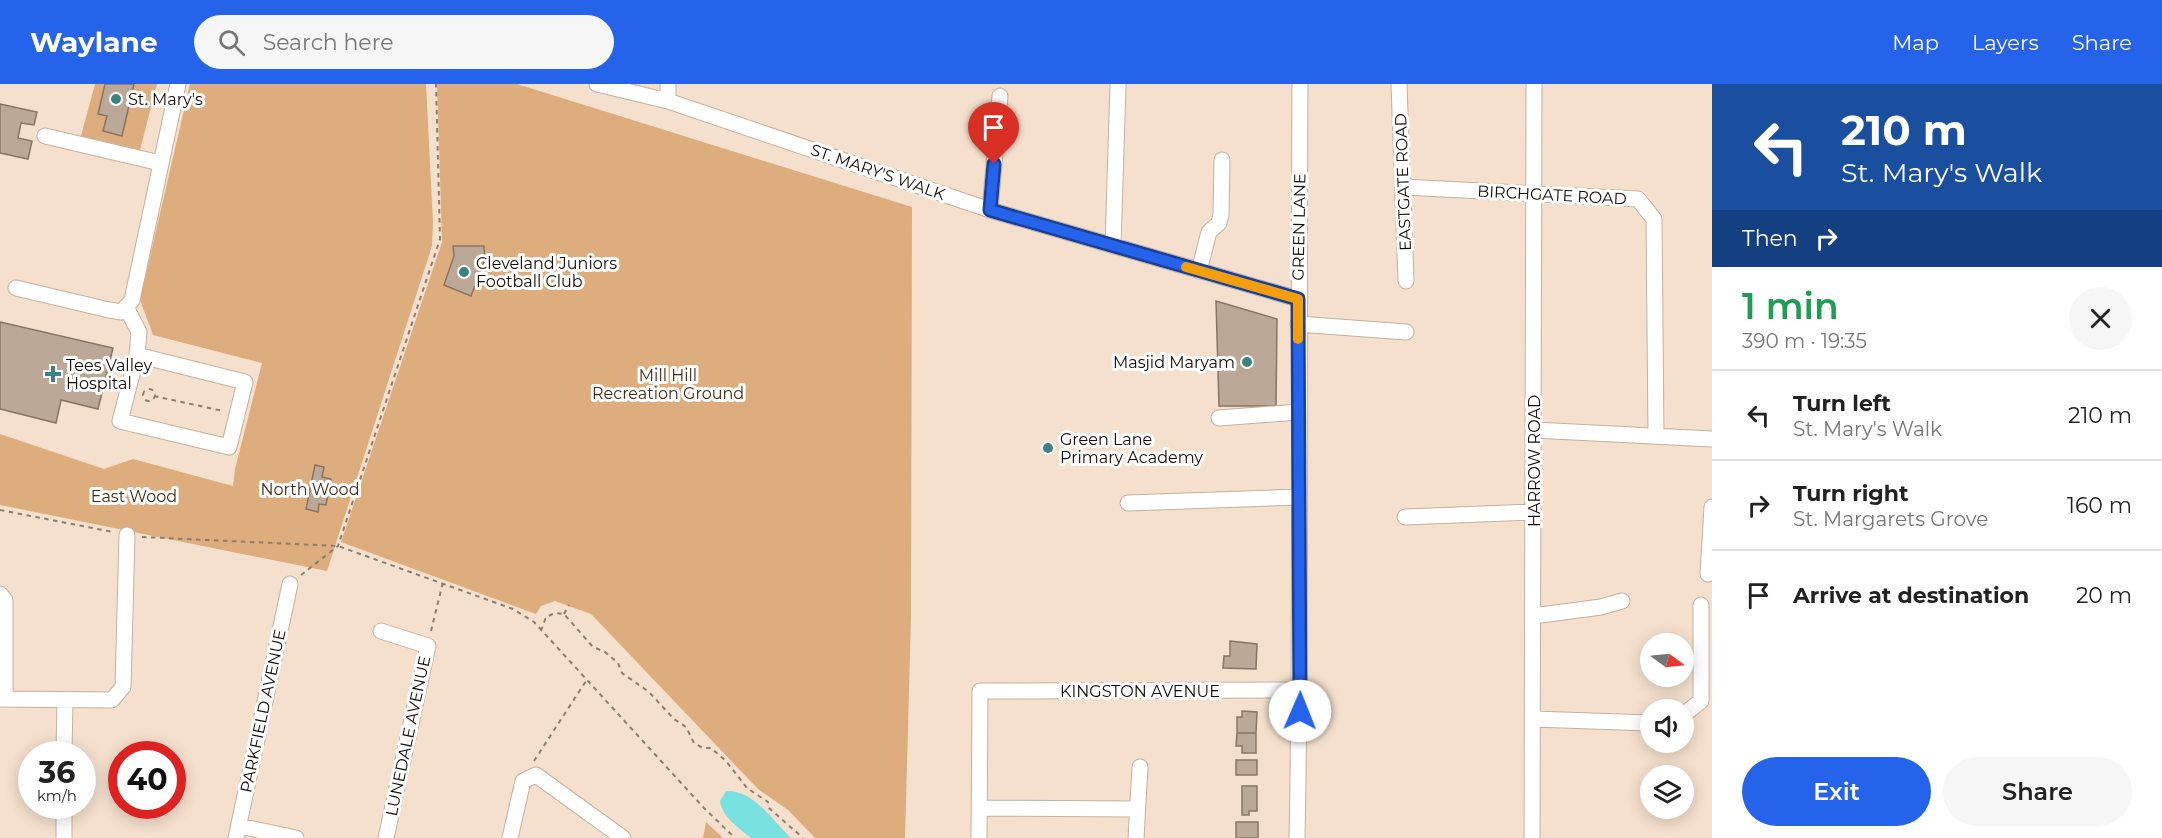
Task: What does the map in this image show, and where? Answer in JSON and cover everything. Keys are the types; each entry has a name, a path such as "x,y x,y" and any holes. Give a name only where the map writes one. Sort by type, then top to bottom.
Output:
{"street":[{"path":"16,288 109,310 122,312 126,308 132,300 178,84"},
{"name":"ST. MARY'S WALK","path":"597,84 668,101 990,210 1298,299"},
{"path":"668,84 668,101"},
{"path":"1113,246 1118,84"},
{"name":"GREEN LANE","path":"1298,838 1300,84"},
{"name":"EASTGATE ROAD","path":"1400,84 1406,281"},
{"name":"HARROW ROAD","path":"1532,838 1534,84"},
{"path":"990,210 1000,96"},
{"path":"45,136 160,163"},
{"path":"1199,270 1209,232 1219,223 1221,214 1222,160"},
{"name":"BIRCHGATE ROAD","path":"1403,187 1638,199 1654,219 1656,436"},
{"path":"126,308 139,332 136,355 120,421 229,447 245,382 136,355"},
{"path":"1298,324 1406,332"},
{"path":"1219,418 1299,412"},
{"path":"1534,430 1712,439"},
{"path":"1128,503 1299,497"},
{"path":"1708,574 1712,507"},
{"path":"1405,517 1534,512"},
{"path":"0,594 5,600 2,699 112,700 123,687 128,535"},
{"name":"PARKFIELD AVENUE","path":"238,832 290,584"},
{"path":"1533,616 1590,609 1622,601"},
{"path":"1694,706 1701,701 1701,605"},
{"name":"LUNEDALE AVENUE","path":"381,631 428,646 386,838"},
{"name":"KINGSTON AVENUE","path":"979,808 980,691 1300,690"},
{"path":"64,741 65,700"},
{"path":"1533,719 1640,723"},
{"path":"1136,838 1140,767"},
{"path":"510,838 523,781 536,775 623,838"},
{"path":"979,838 979,808 1137,809"},
{"path":"64,819 64,838"},
{"path":"238,832 296,838"}],"path":[{"path":"290,584 338,546 440,239 436,84"},
{"path":"154,396 231,413"},
{"path":"0,510 128,535 338,546 513,609 534,622 586,681 735,838"},
{"path":"428,646 443,582"},
{"path":"564,614 568,605"},
{"path":"534,622 555,613 564,614 593,647 605,652 618,663 622,673 649,692 674,720 686,727 694,743 703,748 711,748 726,761 747,788 768,802 769,808 803,838"},
{"path":"541,631 546,617"},
{"path":"535,758 586,681"}],"green space":[{"path":"95,84 157,84 140,150 81,136"},
{"path":"190,84 426,84 433,223 432,246 327,571 0,505 0,434 104,469 133,459 233,486 235,469 262,363 153,335 140,300"},
{"name":"Mill Hill Recreation Ground","path":"437,84 517,84 912,207 911,616 905,838 815,838 788,810 758,789 591,614 555,601 541,606 536,614 341,542 442,242"},
{"path":"706,822 723,838 703,838"}],"water":[{"path":"726,791 745,795 754,801 791,838 751,838 732,822 721,807 720,801"}],"building":[{"name":"St. Mary's","path":"105,84 134,84 122,136 103,131 107,116 98,114"},
{"path":"0,104 37,112 34,125 21,123 18,138 32,141 28,159 0,153"},
{"name":"Cleveland Juniors Football Club","path":"453,246 484,246 485,259 471,296 444,285 454,256"},
{"name":"Masjid Maryam","path":"1216,301 1277,319 1276,406 1219,406"},
{"name":"Tees Valley Hospital","path":"0,322 113,348 98,409 61,400 56,423 0,409"},
{"path":"315,465 324,467 322,477 331,479 326,505 319,504 318,512 306,509"},
{"path":"1230,641 1257,644 1256,669 1223,668 1224,656 1230,656"},
{"path":"1242,711 1257,712 1256,733 1237,733 1237,717 1242,717"},
{"path":"1237,733 1256,733 1256,753 1242,753 1242,746 1236,746"},
{"path":"1236,760 1257,760 1257,775 1236,775"},
{"path":"1242,786 1257,786 1257,811 1249,811 1249,815 1242,815"},
{"path":"1236,822 1258,822 1258,838 1236,838"}],"slow traffic":[{"path":"1186,267 1298,299 1298,339"}],"place":[{"name":"St. Mary's","path":"116,99"},
{"name":"Cleveland Juniors Football Club","path":"464,272"},
{"name":"Masjid Maryam","path":"1247,362"},
{"name":"Tees Valley Hospital","path":"53,374"},
{"name":"Green Lane Primary Academy","path":"1048,448"}],"route":[{"path":"994,164 990,210 1298,299 1300,711"}],"park label":[{"name":"North Wood","path":"310,489"},
{"name":"East Wood","path":"134,496"}]}
